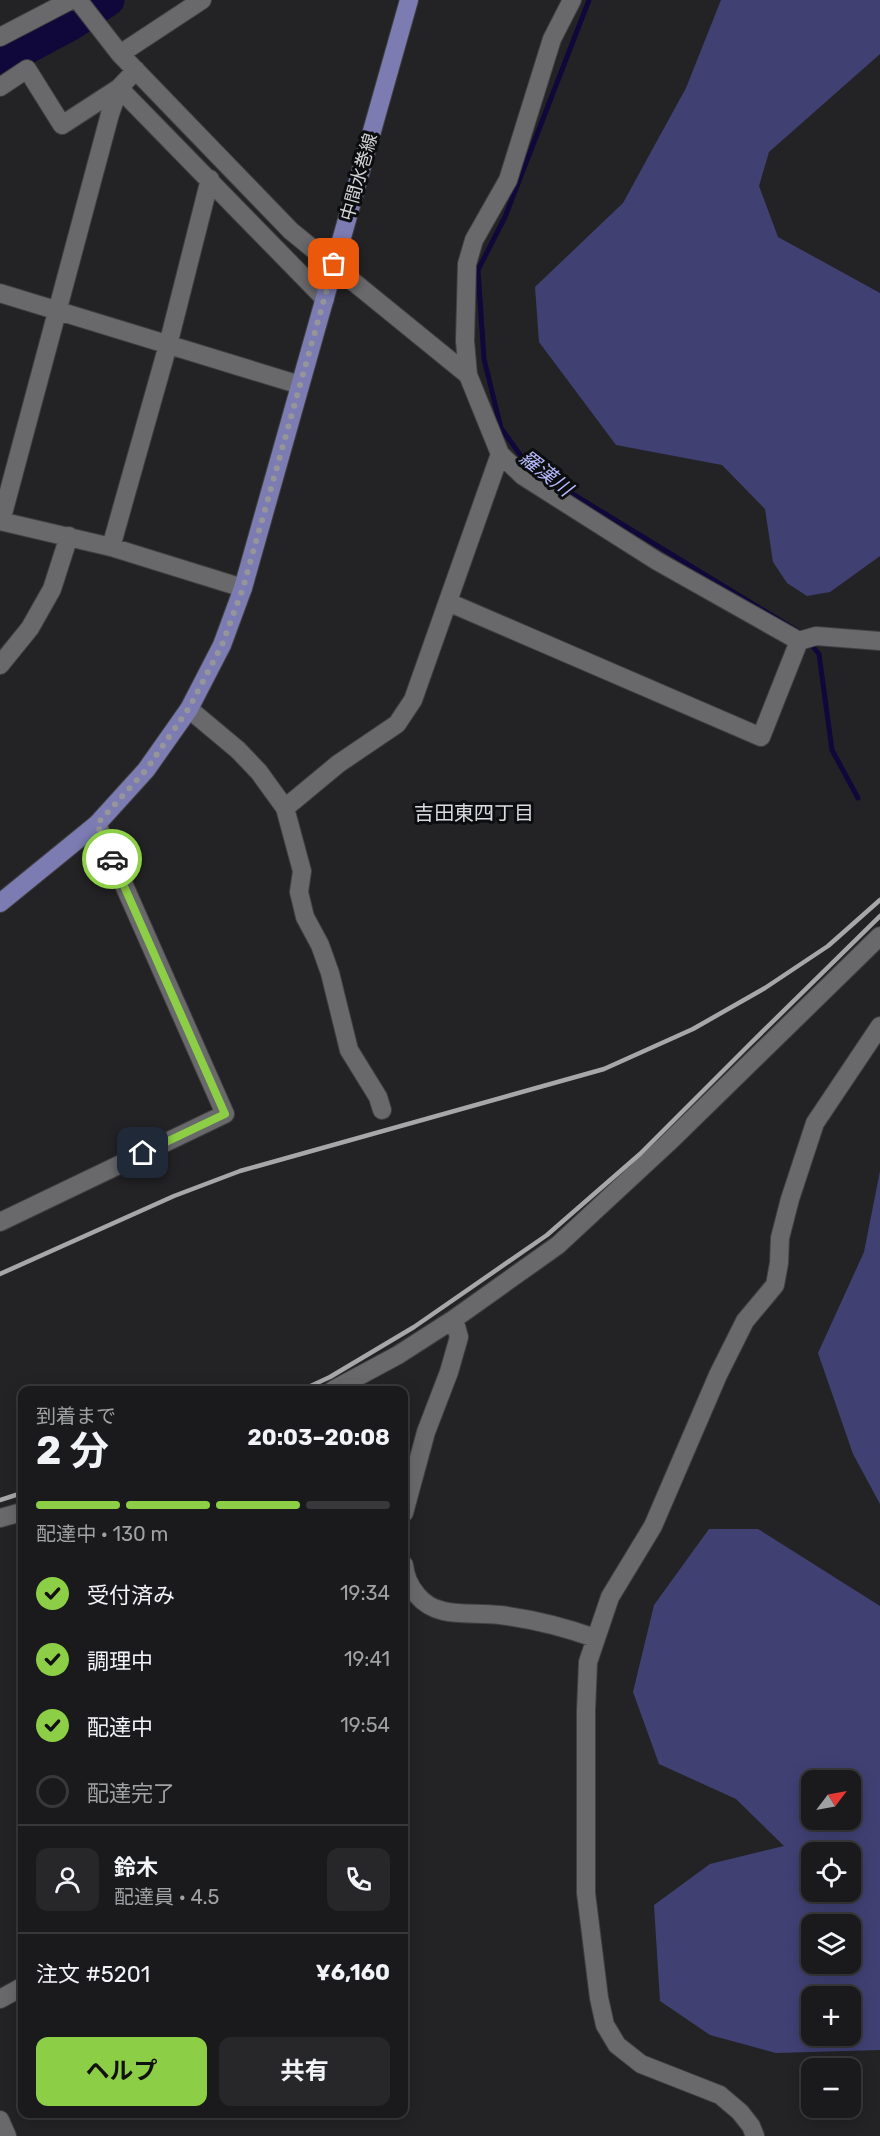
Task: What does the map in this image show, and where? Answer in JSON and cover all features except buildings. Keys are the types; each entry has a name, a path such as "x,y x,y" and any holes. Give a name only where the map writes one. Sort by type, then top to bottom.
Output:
{"main road":[{"name":"中間水巻線","path":"0,903 97,824 146,770 189,708 222,645 243,588 409,0"}],"street":[{"path":"0,37 71,0"},
{"path":"78,0 120,54 291,231 468,375"},
{"path":"120,54 202,0"},
{"path":"572,0 552,39 507,180 474,240 467,264 465,341 468,375 500,454 523,476 657,561 799,641 816,636 880,641"},
{"path":"0,87 27,69 62,125 119,88 136,70"},
{"path":"119,88 325,299"},
{"path":"119,88 110,114 1,521 111,547 243,588"},
{"path":"111,547 168,345 210,179"},
{"path":"0,293 300,385"},
{"path":"285,808 338,764 397,724 414,700 500,454"},
{"path":"0,665 30,628 52,589 69,536"},
{"path":"448,602 761,737 799,641"},
{"path":"189,708 238,750 259,772 285,808 302,871 299,892 305,917 320,945 330,973 349,1050 378,1097 382,1110"},
{"path":"0,1222 225,1114 97,824"},
{"path":"340,1386 398,1355 454,1319 558,1245 668,1143 880,936"},
{"path":"755,2136 751,2126 740,2112 720,2095 641,2064 617,2045 605,2025 598,1998 586,1893 588,1662 610,1597 653,1526 718,1375 745,1321 775,1285 780,1238 815,1122 880,1026"},
{"path":"408,1498 426,1432 449,1372 459,1336 454,1319"},
{"path":"0,1518 18,1513"},
{"path":"408,1577 412,1589 424,1603 442,1612 499,1615 568,1628 595,1638"},
{"path":"0,1999 18,1990"},
{"path":"0,2120 8,2136"}],"shaded area":[{"path":"721,0 880,0 880,54 769,152 759,186 778,237 880,293 880,556 830,592 807,596 787,583 773,562 765,509 722,465 616,445 539,342 535,287 623,203 686,88"},
{"path":"880,1171 880,1504 853,1454 818,1353 864,1252"},
{"path":"709,1529 758,1529 880,1606 880,2050 776,2053 710,2035 660,2001 654,1905 710,1864 784,1846 736,1799 659,1764 633,1692 654,1605"}],"waterway":[{"path":"0,62 71,24 108,0"},
{"name":"羅漢川","path":"589,0 505,217 478,270 484,359 501,428 521,456 566,490 804,635"},
{"name":"羅漢川","path":"809,642 819,654 832,750 858,798"}],"railway":[{"path":"0,1274 174,1196 240,1171 604,1069 693,1029 765,988 828,946 880,900"},
{"path":"311,1386 414,1327 547,1235 640,1154 880,916"},
{"path":"0,1500 18,1494"}],"way so far":[{"path":"112,859 97,824 146,770 189,708 222,645 243,588 334,264"}],"district":[{"name":"吉田東四丁目","path":"474,813"}],"route":[{"path":"112,859 225,1114 143,1153"}]}
